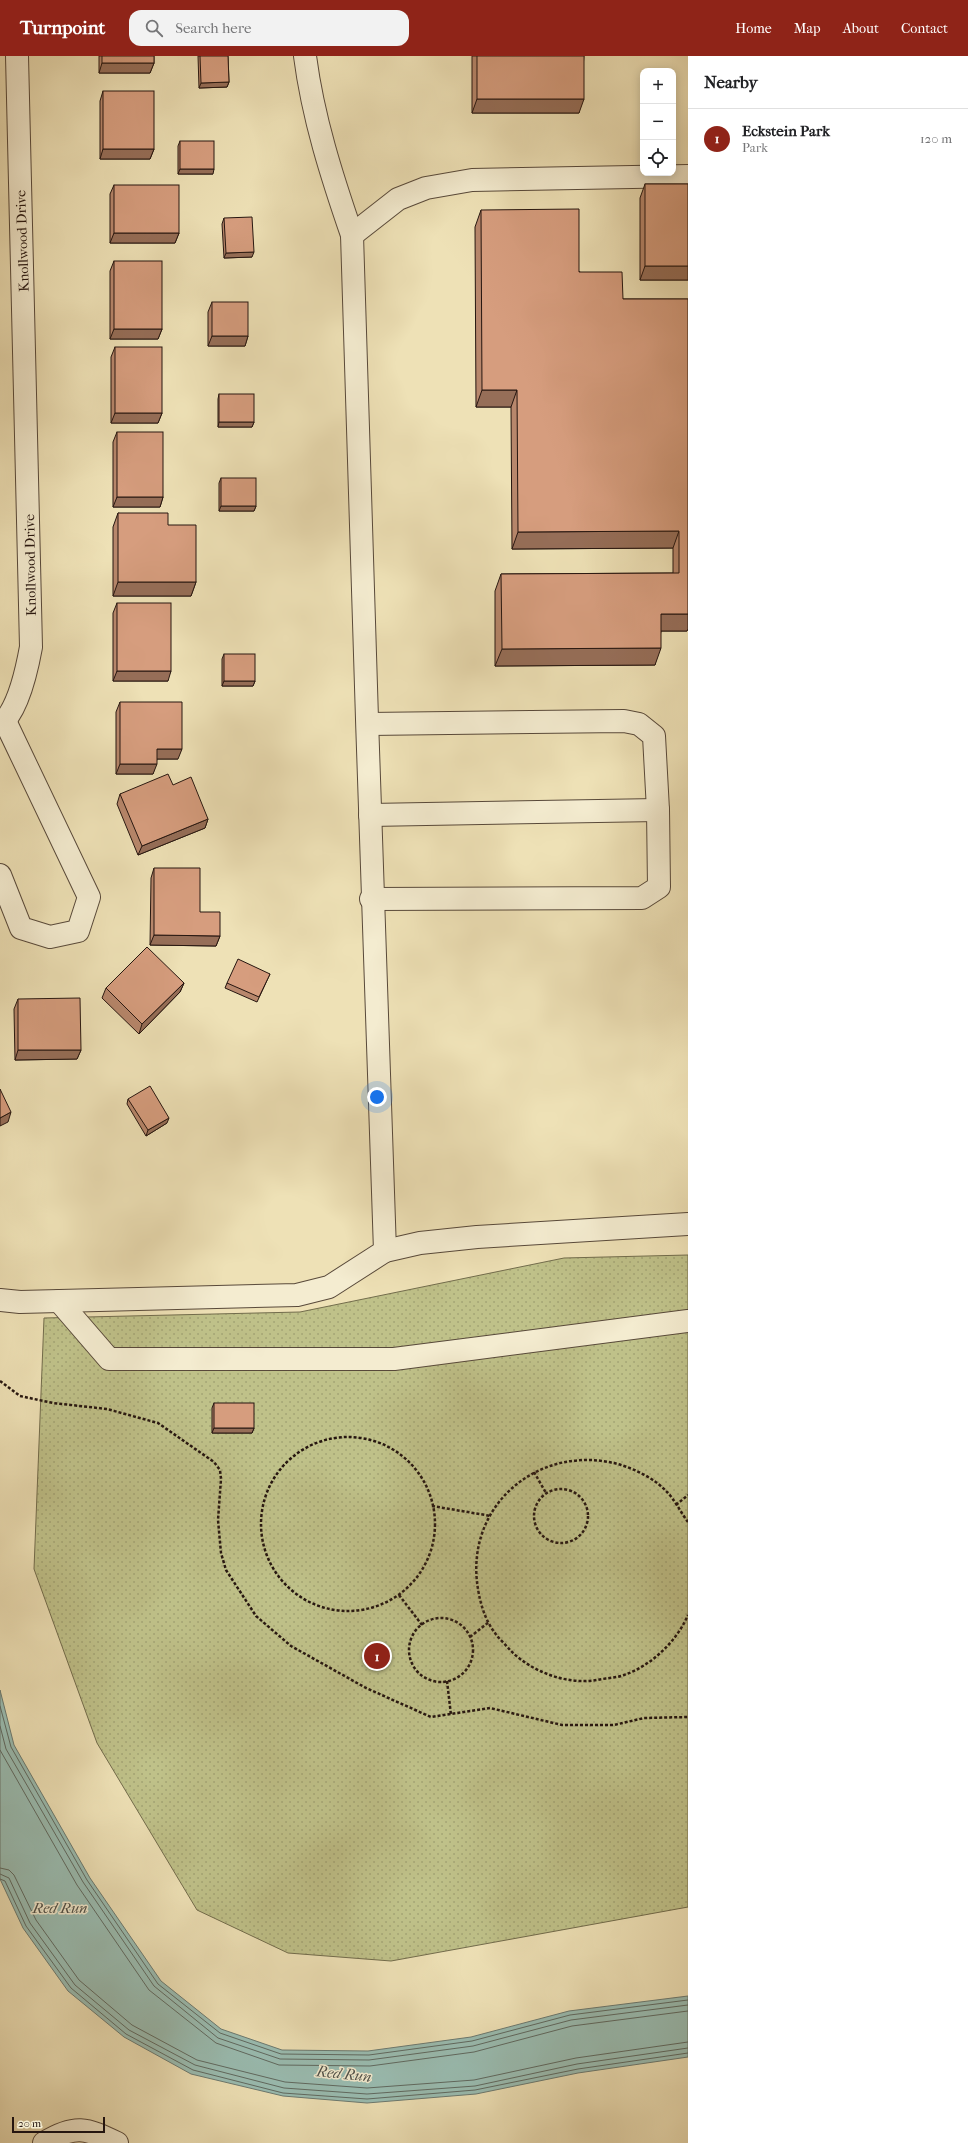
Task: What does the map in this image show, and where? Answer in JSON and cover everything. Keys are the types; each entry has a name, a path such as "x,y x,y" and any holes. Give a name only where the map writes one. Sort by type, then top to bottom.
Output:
{"street":[{"name":"Knollwood Drive","path":"0,875 21,928 50,937 78,931 89,897 3,723 26,673 31,647 17,56"},
{"path":"305,56 309,88 331,174 352,236 368,724 371,899 385,1251"},
{"path":"352,236 398,199 426,188 472,180 688,176"},
{"path":"368,724 624,721 639,724 654,736 658,810 659,887 642,898 371,899"},
{"path":"370,815 658,810"},
{"path":"0,1300 20,1302 297,1295 329,1287 385,1251 420,1242 688,1224"},
{"path":"60,1301 109,1359 394,1359 688,1321"},
{"path":"44,2143 62,2132 90,2130 117,2143"}],"path":[{"path":"0,1381 20,1396 52,1403 107,1408 158,1423 214,1462 220,1470 221,1479 218,1520 221,1553 226,1570 256,1616 291,1646 366,1688 431,1717 490,1708 514,1713 534,1720 562,1725 580,1726 614,1725 644,1718 688,1717"},
{"path":"346,1436 373,1440 398,1452 418,1471 431,1496 436,1523 431,1551 419,1575 399,1595 374,1607 344,1611 315,1605 289,1589 270,1565 260,1537 261,1507 272,1479 292,1456 318,1441 346,1436"},
{"path":"688,1522 667,1492 637,1470 602,1459 564,1460 534,1472 502,1497 483,1528 475,1564 479,1600 494,1633 520,1659 552,1676 588,1681 624,1675 657,1657 682,1630 688,1615"},
{"path":"534,1472 546,1493"},
{"path":"558,1488 566,1488 581,1497 586,1504 588,1521 585,1529 572,1540 563,1543 554,1542 538,1532 534,1523 533,1514 535,1504 546,1493 558,1488"},
{"path":"676,1505 688,1495"},
{"path":"432,1506 491,1516"},
{"path":"399,1595 422,1625"},
{"path":"434,1619 444,1619 455,1621 464,1628 470,1637 473,1647 472,1658 468,1668 460,1676 447,1681 439,1682 429,1680 420,1675 414,1667 410,1658 409,1648 412,1638 422,1625 434,1619"},
{"path":"470,1637 489,1622"},
{"path":"447,1681 451,1715"}],"green space":[{"path":"688,1255 688,1907 391,1961 288,1953 197,1910 97,1743 34,1569 44,1318 300,1312 564,1258"}],"water":[{"name":"Red Run","path":"0,1690 14,1745 90,1878 161,1981 221,2029 282,2050 368,2051 471,2037 569,2011 688,1996 688,2057 578,2073 476,2094 367,2103 283,2096 191,2074 124,2037 68,1991 23,1928 0,1879"}],"building":[{"path":"102,56 154,56 154,63 102,63"},
{"path":"200,56 228,56 229,82 201,83"},
{"path":"477,56 584,56 584,99 477,99"},
{"path":"103,91 154,91 154,149 103,149"},
{"path":"180,141 214,141 214,169 180,169"},
{"path":"645,184 688,184 688,266 645,266"},
{"path":"114,185 179,185 179,233 114,233"},
{"path":"579,209 579,272 622,272 623,299 688,299 688,614 661,614 661,648 502,649 501,574 679,573 679,531 518,532 517,390 482,390 481,210"},
{"path":"252,217 254,252 226,253 224,218"},
{"path":"114,261 162,261 162,329 114,329"},
{"path":"212,302 248,302 248,336 212,336"},
{"path":"115,347 162,347 162,413 115,413"},
{"path":"219,394 254,394 254,422 219,422"},
{"path":"117,432 163,432 163,497 117,497"},
{"path":"221,478 256,478 256,506 221,506"},
{"path":"118,513 168,513 168,525 196,525 196,582 118,582"},
{"path":"117,603 171,603 171,671 117,671"},
{"path":"224,654 255,654 255,681 224,681"},
{"path":"120,702 182,702 182,749 157,749 157,764 120,764"},
{"path":"168,774 173,785 191,777 208,819 142,846 120,794"},
{"path":"154,868 200,868 200,912 220,912 220,936 154,935"},
{"path":"147,947 184,983 142,1024 106,988"},
{"path":"238,959 270,974 259,997 227,983"},
{"path":"80,998 81,1050 18,1050 18,999"},
{"path":"150,1086 169,1118 148,1130 128,1099"},
{"path":"0,1089 11,1112 0,1118"},
{"path":"214,1403 254,1403 254,1428 214,1428"}],"place":[{"name":"Eckstein Park","path":"377,1656"}]}
